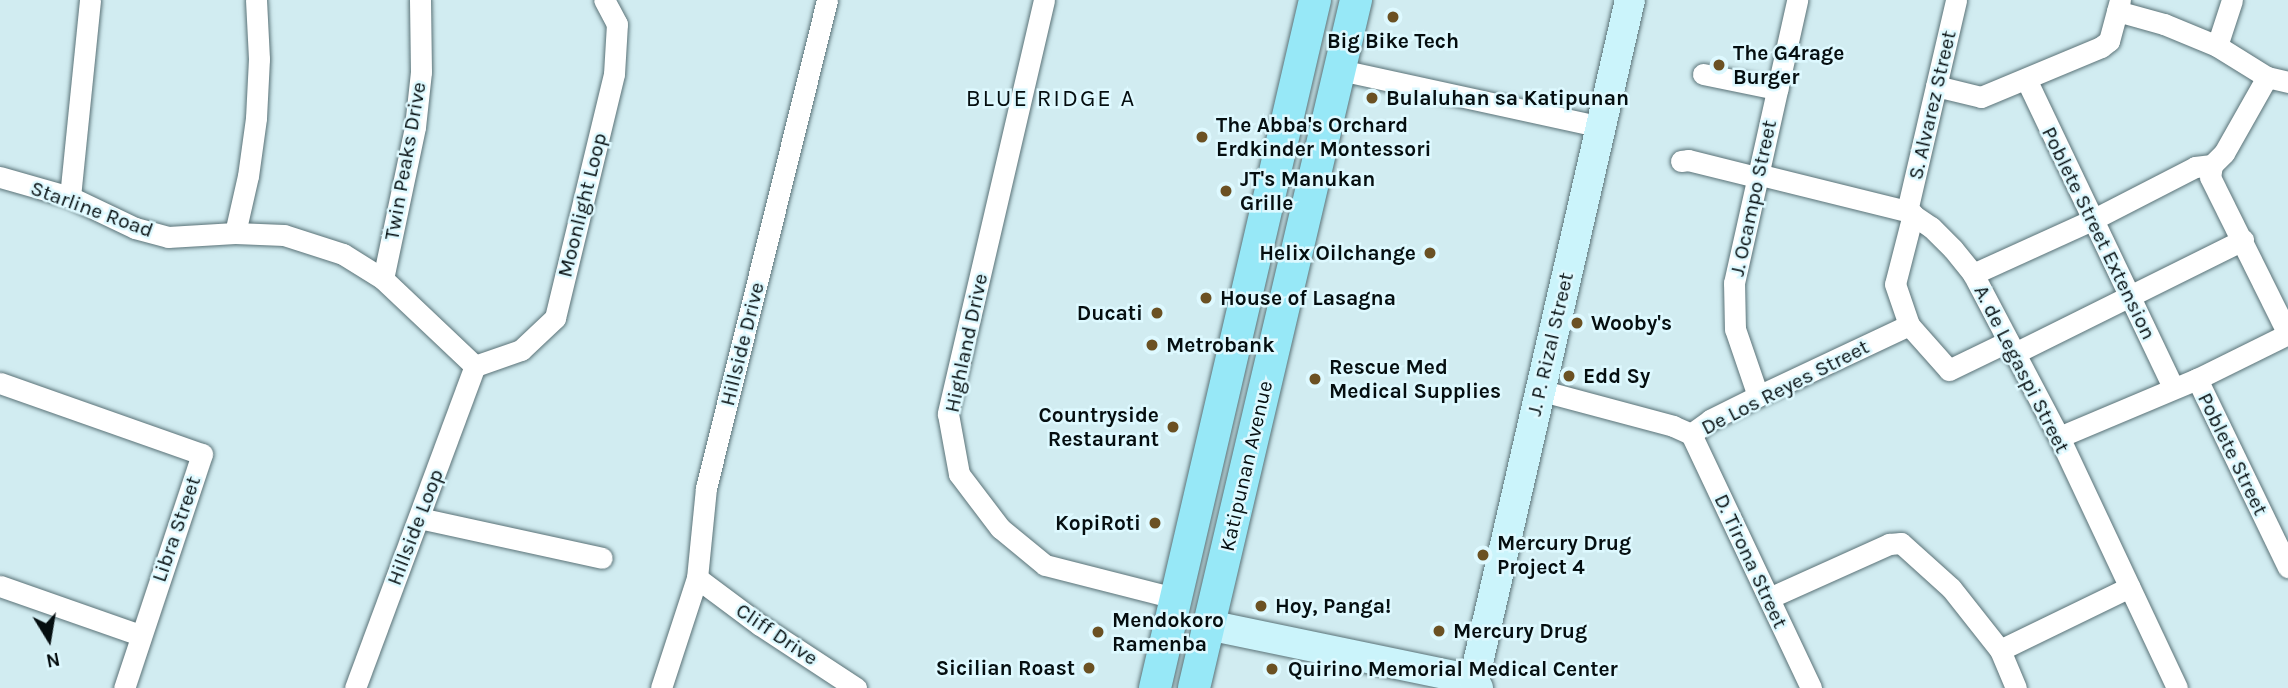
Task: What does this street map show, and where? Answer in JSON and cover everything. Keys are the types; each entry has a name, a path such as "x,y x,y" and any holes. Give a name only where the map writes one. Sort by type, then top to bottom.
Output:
{"main road":[{"name":"Katipunan Avenue","path":"1155,688 1315,0"},
{"name":"Katipunan Avenue","path":"1194,688 1356,0"}],"street":[{"path":"69,197 90,0"},
{"path":"235,233 248,176 256,118 257,0"},
{"name":"Twin Peaks Drive","path":"383,279 415,127 421,72 420,0"},
{"name":"Moonlight Loop","path":"475,366 521,350 555,318 614,74 617,24 604,0"},
{"name":"Hillside Drive","path":"661,688 697,578 706,488 827,0"},
{"name":"Highland Drive","path":"1044,0 948,414 959,474 1000,528 1045,565 1174,598"},
{"name":"J. P. Rizal Street","path":"1476,684 1539,390 1630,0"},
{"name":"J. Ocampo Street","path":"1758,396 1735,329 1732,307 1734,284 1797,0"},
{"name":"S. Alvarez Street","path":"1909,325 1895,285 1956,0"},
{"path":"2217,46 2232,0"},
{"path":"1936,86 1981,97 2106,45 2118,6 2217,46 2267,77 2288,82"},
{"path":"1340,71 1601,127"},
{"path":"1703,74 1777,89"},
{"path":"1973,274 2092,220 2195,167 2211,165 2224,153 2267,77"},
{"name":"Poblete Street Extension","path":"2026,79 2173,387"},
{"name":"A. de Legaspi Street","path":"1681,161 1688,160 1757,175 1910,213 1938,234 1973,274 2059,437 2177,688"},
{"path":"2211,165 2210,177 2288,334"},
{"name":"Starline Road","path":"0,177 69,197 135,228 168,237 235,233 284,235 344,254 383,279 475,366"},
{"path":"1909,325 1949,370 2010,348 2129,296 2243,240"},
{"name":"De Los Reyes Street","path":"1539,390 1673,426 1691,434 1710,420 1909,325"},
{"name":"Poblete Street","path":"2059,437 2197,379 2288,334"},
{"name":"Hillside Loop","path":"355,688 475,366"},
{"name":"Poblete Street","path":"2197,379 2288,567"},
{"name":"Libra Street","path":"0,383 202,454 124,688"},
{"name":"D. Tirona Street","path":"1691,434 1811,688"},
{"path":"419,518 602,558"},
{"path":"1769,598 1889,544 1901,543 1951,588 2000,650 2016,688"},
{"name":"Cliff Drive","path":"697,578 760,625 856,688"},
{"path":"0,586 140,635"},
{"path":"2000,650 2130,587"},
{"path":"1208,625 1476,684"}],"place":[{"name":"Big Bike Tech","path":"1393,17"},
{"name":"The G4rage Burger","path":"1719,65"},
{"name":"Bulaluhan sa Katipunan","path":"1372,98"},
{"name":"The Abba's Orchard Erdkinder Montessori","path":"1202,137"},
{"name":"JT's Manukan Grille","path":"1226,191"},
{"name":"Helix Oilchange","path":"1430,253"},
{"name":"House of Lasagna","path":"1206,298"},
{"name":"Ducati","path":"1157,313"},
{"name":"Wooby's","path":"1577,323"},
{"name":"Metrobank","path":"1152,345"},
{"name":"Edd Sy","path":"1569,376"},
{"name":"Rescue Med Medical Supplies","path":"1315,379"},
{"name":"Countryside Restaurant","path":"1173,427"},
{"name":"KopiRoti","path":"1155,523"},
{"name":"Mercury Drug Project 4","path":"1483,555"},
{"name":"Hoy, Panga!","path":"1261,606"},
{"name":"Mercury Drug","path":"1439,631"},
{"name":"Mendokoro Ramenba","path":"1098,632"},
{"name":"Sicilian Roast","path":"1089,668"},
{"name":"Quirino Memorial Medical Center","path":"1272,669"}],"district":[{"name":"BLUE RIDGE A","path":"1051,99"}]}
